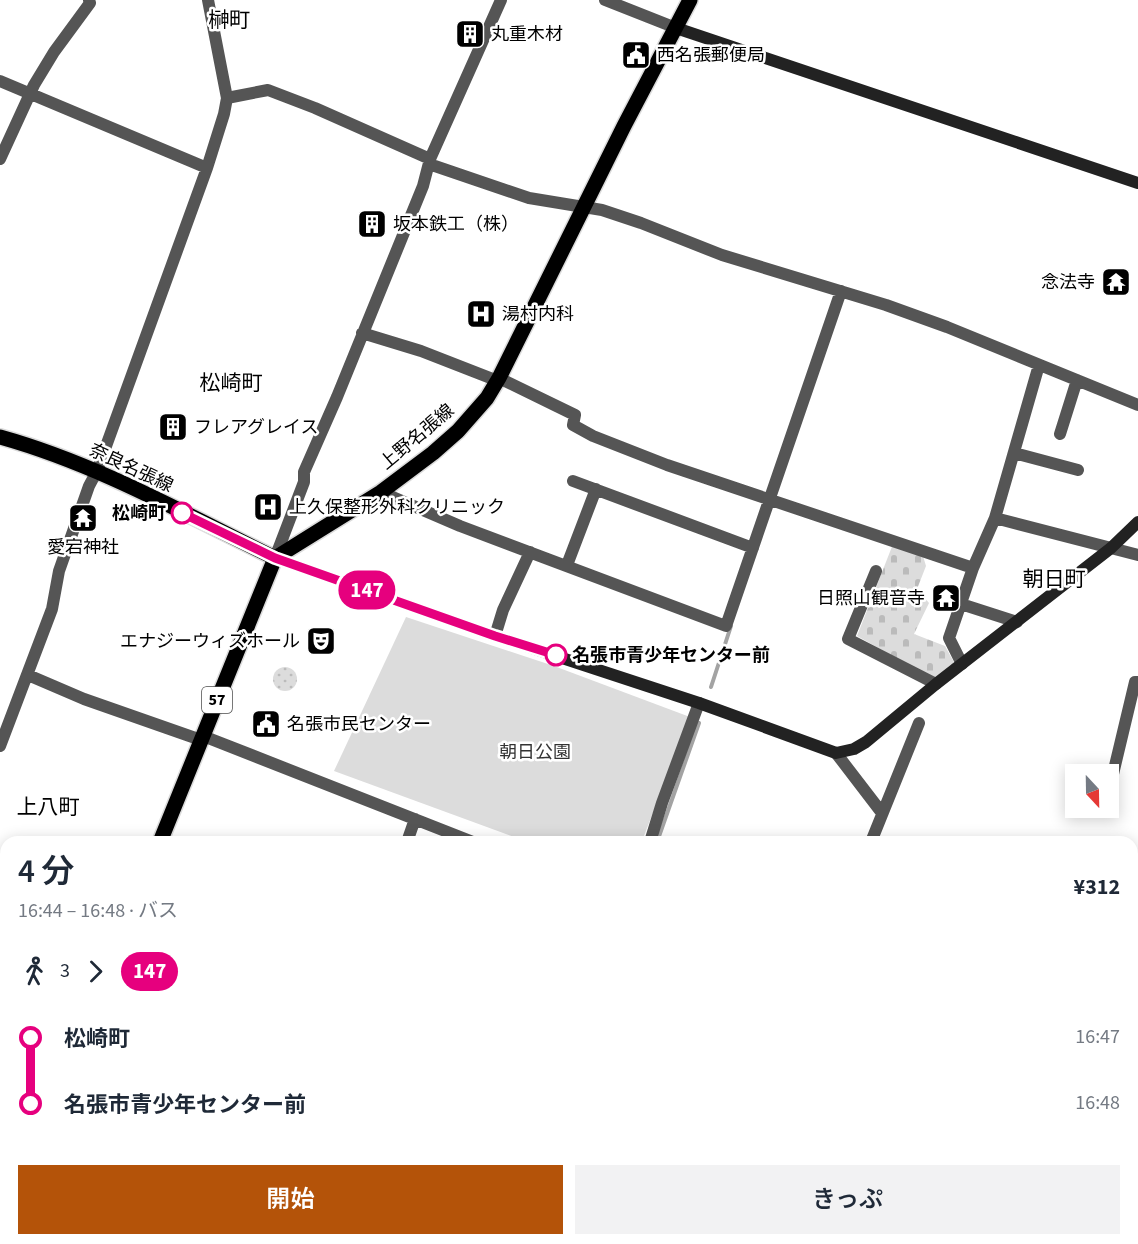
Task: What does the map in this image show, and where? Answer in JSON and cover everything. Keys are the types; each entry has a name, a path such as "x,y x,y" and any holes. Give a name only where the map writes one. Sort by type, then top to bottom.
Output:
{"main road":[{"name":"上野名張線","path":"275,558 381,492 458,431 487,398 690,0"},
{"name":"奈良名張線","path":"0,437 97,471 275,558"},
{"name":"57","path":"162,836 275,558"}],"street":[{"path":"0,159 30,95 54,52 86,8 89,0"},
{"path":"0,746 52,609 63,561 89,486 97,471 207,168 224,114 227,98 208,0"},
{"path":"501,0 429,162 423,186 304,472 304,482 275,558 495,636 699,703 836,753 882,813"},
{"path":"605,0 622,3 676,28 1138,183"},
{"path":"0,81 207,168"},
{"path":"227,98 268,90 315,108 429,162 518,195 612,214 722,255 841,291 947,327 1138,405"},
{"path":"381,492 460,526 726,626 841,291"},
{"path":"362,333 421,351 498,379 575,416 573,425 593,436 667,465 973,568"},
{"path":"962,664 950,638 973,568 995,519 1039,365"},
{"path":"1060,434 1077,380"},
{"path":"1014,453 1077,470"},
{"path":"573,481 753,548"},
{"path":"567,565 596,489"},
{"path":"995,519 1138,555"},
{"path":"836,753 854,749 866,742 936,684 1111,548 1138,522"},
{"path":"495,636 503,610 530,552"},
{"path":"876,571 848,639 936,684"},
{"path":"961,604 1017,622"},
{"path":"28,675 84,699 202,738 458,836"},
{"path":"1115,764 1135,682 1138,682"},
{"path":"652,836 699,703"},
{"path":"873,836 920,723"},
{"path":"409,836 415,819"}],"green space":[{"path":"893,544 923,556 926,566 917,589 929,603 914,634 945,646 956,666 936,680 857,636"},
{"name":"朝日公園","path":"406,617 554,666 690,717 644,836 511,836 334,771"},
{"path":"285,667 293,671 297,679 293,687 285,691 277,687 273,679 277,671"}],"waterway":[{"path":"711,687 731,626"},
{"path":"659,836 699,723"}],"bus line":[{"name":"147","path":"182,513 275,558 495,636 556,655"}],"place":[{"name":"丸重木材","path":"470,34"},
{"name":"西名張郵便局","path":"636,55"},
{"name":"坂本鉄工（株）","path":"372,224"},
{"name":"念法寺","path":"1116,282"},
{"name":"湯村内科","path":"481,314"},
{"name":"フレアグレイス","path":"173,427"},
{"name":"上久保整形外科クリニック","path":"268,507"},
{"name":"松崎町","path":"182,513"},
{"name":"愛宕神社","path":"83,518"},
{"name":"日照山観音寺","path":"946,598"},
{"name":"エナジーウィズホール","path":"321,641"},
{"name":"名張市青少年センター前","path":"556,655"},
{"name":"名張市民センター","path":"266,724"}],"district":[{"name":"榊町","path":"229,20"},
{"name":"松崎町","path":"231,383"},
{"name":"朝日町","path":"1054,579"},
{"name":"上八町","path":"48,807"}]}
